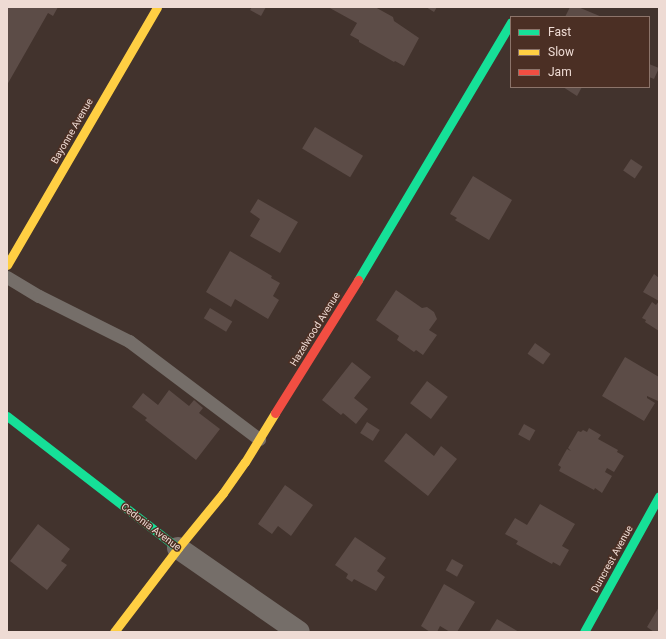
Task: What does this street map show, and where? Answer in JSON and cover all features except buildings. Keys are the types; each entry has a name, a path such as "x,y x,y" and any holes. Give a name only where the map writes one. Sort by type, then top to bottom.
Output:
{"street":[{"name":"Bayonne Avenue","path":"7,265 157,7"},
{"name":"Hazelwood Avenue","path":"114,632 178,548 223,493 259,439 381,243 510,24"},
{"name":"Cedonia Avenue","path":"7,416 178,548 299,632"},
{"name":"Duncrest Avenue","path":"584,632 659,496"}],"lane":[{"path":"7,276 39,296 129,341 259,439"}],"traffic: fast":[{"path":"358,280 510,24"},
{"path":"7,416 178,548"},
{"path":"584,632 659,496"}],"traffic: slow":[{"path":"7,265 157,7"},
{"path":"114,632 178,548 223,493 245,462 275,413"}],"traffic: jam":[{"path":"275,413 358,280"}]}
